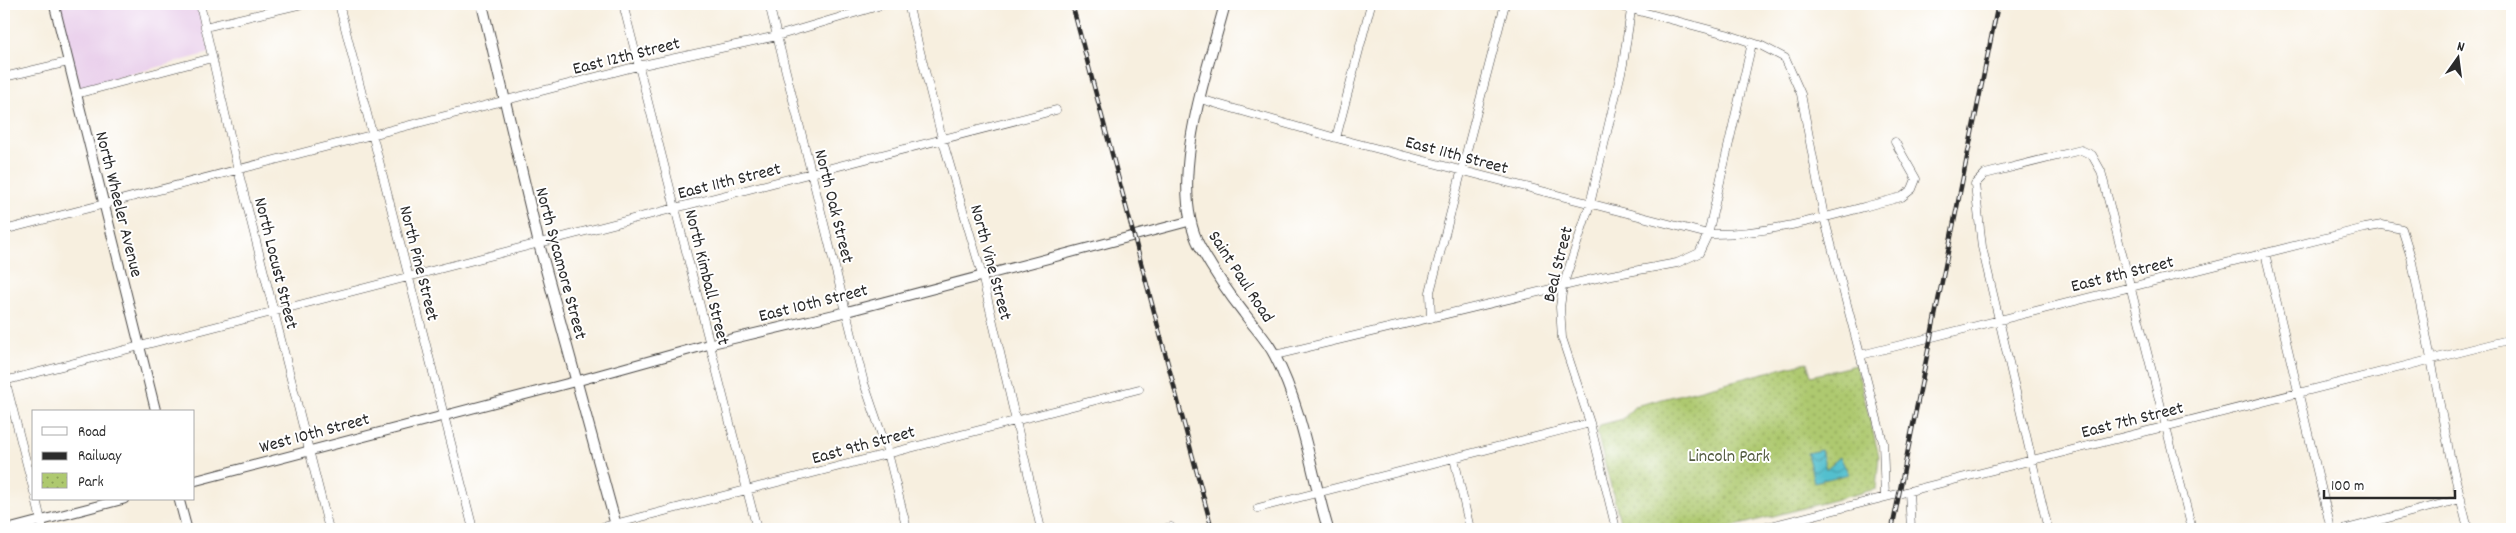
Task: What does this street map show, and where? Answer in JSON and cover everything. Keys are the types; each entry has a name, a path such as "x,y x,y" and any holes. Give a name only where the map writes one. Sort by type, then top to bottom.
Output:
{"main road":[{"name":"North Sycamore Street","path":"482,4 539,244 616,527"},
{"name":"Saint Paul Road","path":"1225,4 1200,99 1188,159 1190,221 1199,245 1208,260 1238,306 1275,355 1299,416 1328,529"}],"street":[{"name":"North Wheeler Avenue","path":"54,4 155,410"},
{"name":"North Locust Street","path":"200,4 238,170 329,529"},
{"path":"205,27 302,4"},
{"name":"North Pine Street","path":"339,4 473,529"},
{"name":"North Kimball Street","path":"623,4 757,529"},
{"name":"North Oak Street","path":"770,4 864,383 888,453 907,529"},
{"name":"East 12th Street","path":"4,230 638,66 777,36 885,4"},
{"name":"North Vine Street","path":"908,4 942,138 982,275 1041,529"},
{"path":"1336,138 1371,4"},
{"path":"1431,318 1430,292 1506,4"},
{"path":"1612,4 1632,6 1752,43 1785,58 1801,94 1824,216 1883,442 1885,497"},
{"name":"Beal Street","path":"1616,529 1590,422 1562,338 1560,307 1563,286 1590,204 1623,64 1632,6"},
{"path":"1275,355 1563,286 1677,263 1699,252 1708,234 1752,43"},
{"path":"76,94 212,58"},
{"path":"4,77 68,62"},
{"name":"East 11th Street","path":"1200,99 1336,138 1708,234"},
{"name":"East 11th Street","path":"4,379 811,175 942,138 1056,110"},
{"path":"1708,234 1751,232 1902,197 1912,189 1916,180 1895,142"},
{"path":"2048,529 1982,247 1975,184 1985,174 2081,150 2092,155 2101,170 2192,529"},
{"name":"East 10th Street","path":"444,416 710,344 846,312 1190,221"},
{"name":"East 8th Street","path":"1861,355 2131,285 2382,225 2402,229 2411,257 2431,360"},
{"path":"2265,253 2331,529"},
{"name":"East 7th Street","path":"1759,529 2512,339"},
{"path":"2431,360 2468,529"},
{"path":"4,379 32,484"},
{"name":"East 9th Street","path":"595,529 616,527 747,490 1139,389"},
{"name":"West 10th Street","path":"195,481 444,416"},
{"path":"1258,508 1590,422"},
{"path":"1454,458 1470,529"},
{"path":"1909,490 1911,529"},
{"path":"2346,529 2461,499"},
{"path":"36,500 42,525"},
{"path":"9,529 42,525 121,500"},
{"path":"179,500 187,529"}],"shaded area":[{"path":"58,4 197,4 210,53 80,88"}],"green space":[{"name":"Lincoln Park","path":"1807,362 1811,376 1856,365 1879,456 1876,489 1724,529 1622,529 1597,433 1600,425 1623,419 1635,406"}],"water":[{"path":"1821,450 1826,469 1840,457 1849,474 1814,482 1807,453"}],"railway":[{"path":"1072,4 1212,529"},
{"path":"1892,529 1998,4"}]}
